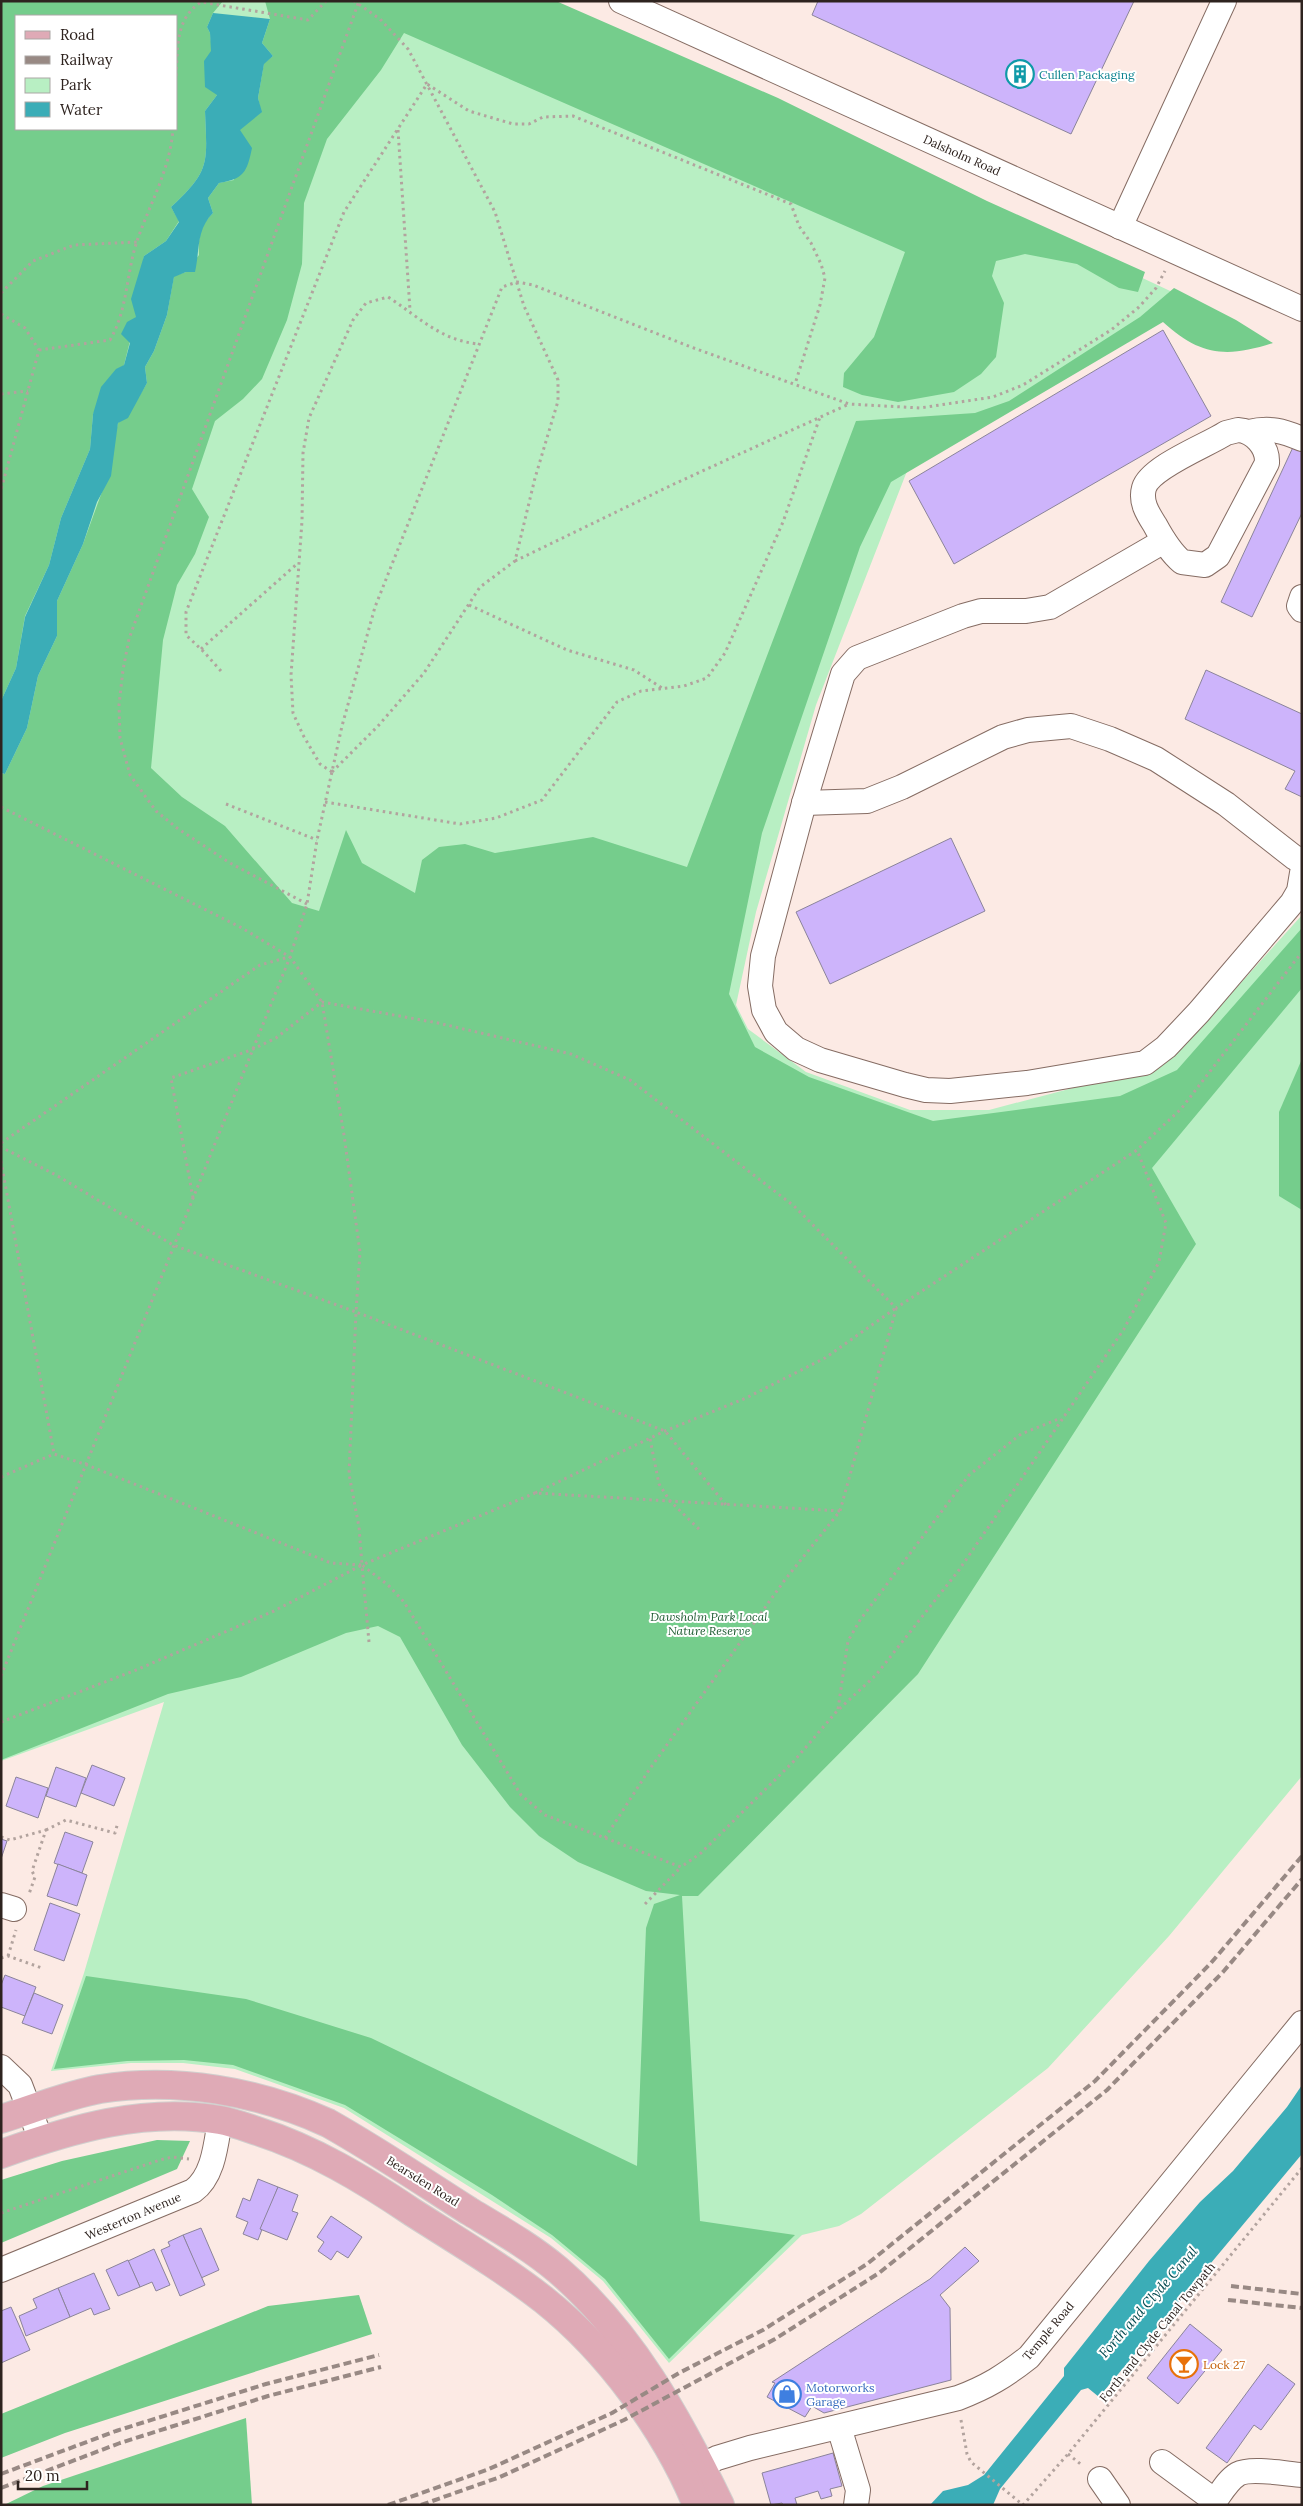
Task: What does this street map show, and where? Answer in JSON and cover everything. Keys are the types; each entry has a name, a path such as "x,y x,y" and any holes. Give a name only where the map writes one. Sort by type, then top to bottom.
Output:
{"main road":[{"name":"Bearsden Road","path":"1,2119 99,2089 181,2085 260,2098 296,2108 328,2123 516,2240 556,2268 582,2292 654,2381 673,2411 693,2470 697,2505"},
{"name":"Bearsden Road","path":"1,2154 41,2140 101,2124 136,2118 185,2116 220,2120 289,2141 325,2158 380,2190 545,2300 581,2334 632,2392 720,2505"}],"street":[{"name":"Dalsholm Road","path":"621,1 659,8 1175,253 1302,309"},
{"path":"1120,226 1224,1"},
{"path":"1257,440 1264,428 1276,429 1302,441"},
{"path":"1238,430 1257,440 1267,463 1218,556 1213,562 1206,565 1182,562 1164,541 1145,506 1144,489 1152,476 1226,433 1238,430"},
{"path":"1164,541 1050,607 1026,611 981,611 857,658 843,674 804,804 763,956 760,986 764,1010 776,1032 796,1049 820,1060 926,1090 950,1091 1027,1084 1145,1063 1166,1047 1199,1012 1292,903 1299,891 1302,873"},
{"path":"804,804 867,801 902,787 1003,738 1028,730 1071,726 1110,739 1156,759 1226,804 1295,858 1302,859"},
{"name":"Temple Road","path":"693,2470 750,2448 958,2398 985,2388 1029,2357 1302,2023"},
{"path":"1,2067 20,2085 41,2140"},
{"path":"208,2172 220,2120"},
{"name":"Westerton Avenue","path":"1,2270 193,2191 208,2172"},
{"path":"498,2268 516,2240"},
{"path":"839,2427 858,2490 856,2505"},
{"path":"1162,2462 1215,2501 1226,2485 1239,2473 1266,2472 1302,2475"},
{"path":"1100,2478 1118,2505"}],"path":[{"path":"178,51 183,22 189,10 201,2 308,20 326,1"},
{"path":"354,1 380,19 408,48 495,212 524,306 558,380 558,401 534,478 514,561"},
{"path":"307,904 230,863 156,811 130,775 120,738 119,705 129,639 358,3"},
{"path":"221,671 186,635 186,612 344,212 427,84"},
{"path":"427,84 469,111 513,124 529,124 543,117 573,116 791,204 799,226 818,257 825,278 820,305 795,384"},
{"path":"398,128 410,311"},
{"path":"38,350 110,340 122,315 137,242 167,165 173,130"},
{"path":"1,293 33,261 74,245 137,242"},
{"path":"1,1676 87,1465 251,1050 290,957 307,904 317,840 342,726 375,607 502,287 517,282 533,285 691,347 849,404 920,408 993,397 1023,386 1111,330 1139,307 1156,288 1175,253"},
{"path":"332,772 320,764 303,735 294,713 291,675 304,453 309,418 353,320 366,303 388,297 439,333 461,342 478,344"},
{"path":"1,314 25,328 38,350 1,490"},
{"path":"1,394 28,391"},
{"path":"332,772 378,726 424,673 480,587 514,561 674,484 849,404"},
{"path":"325,802 460,824 496,818 542,800 617,702 641,691 684,686 706,678 725,653 783,522 820,417"},
{"path":"201,649 299,563"},
{"path":"468,605 567,650 634,670 662,688"},
{"path":"226,804 317,840"},
{"path":"1,807 242,928 290,957 322,1002 344,1135 360,1252 349,1474 359,1527 369,1642"},
{"path":"1,1722 136,1670 274,1611 362,1565 535,1493 665,1431 746,1398 825,1358 896,1308 1137,1150 1181,1109 1302,952"},
{"path":"290,957 260,965 1,1145 56,1175 173,1245 356,1312 665,1431 726,1505"},
{"path":"193,1198 171,1078 251,1050 276,1038 322,1002 438,1023 571,1054 630,1080 794,1206 896,1308"},
{"path":"645,1904 681,1867 701,1853 787,1767 838,1711 876,1675 959,1570 1124,1329 1159,1262 1166,1223 1137,1150"},
{"path":"1,1161 54,1454"},
{"path":"605,1838 649,1770 784,1581 840,1511 896,1308"},
{"path":"838,1711 848,1641 923,1534 969,1475 1021,1434 1062,1418"},
{"path":"650,1439 659,1484 670,1501 702,1531"},
{"path":"1,1478 54,1454 87,1465 331,1563 362,1565 388,1585 404,1602 521,1795 545,1815 681,1867"},
{"path":"535,1493 840,1511"},
{"path":"1,1837 10,1840 46,1830 66,1820 115,1833 118,1822"},
{"path":"8,1956 16,1907 35,1877 32,1871 46,1830"},
{"path":"1,1958 8,1956 42,1968"},
{"path":"1,2213 166,2158 185,2158 208,2172"},
{"name":"Forth and Clyde Canal Towpath","path":"1023,2505 1068,2454 1302,2168"},
{"path":"958,2398 967,2454 971,2462 1023,2505"}],"green space":[{"name":"Dawsholm Park Local Nature Reserve","path":"1,1 551,1 1183,297 967,431 923,430 816,705 756,912 736,1005 748,1029 806,1072 910,1110 989,1110 1156,1066 1183,1047 1302,915 1302,1776 1169,1936 1048,2068 861,2214 839,2226 802,2235 669,2363 603,2281 551,2238 344,2108 235,2069 183,2063 131,2063 51,2071 84,1973 164,1702 1,1761"},
{"path":"1,1 223,1 213,13 207,27 210,33 217,95 205,111 206,154 204,165 193,184 171,207 179,221 166,241 144,256 136,317 124,365 93,414 90,449 61,518 49,565 25,616 16,668 1,701"},
{"path":"265,1 556,1 778,98 987,201 1145,272 1138,292 1119,288 1077,264 1025,254 996,261 992,276 1004,303 996,357 981,374 954,392 898,402 862,395 843,387 844,373 874,337 905,252 404,33 381,70 327,139 304,203 302,264 287,320 262,379 243,399 215,421 192,489 209,517 195,554 177,585 163,640 151,768 182,797 225,826 292,903 319,911 346,830 362,863 415,893 422,860 439,847 465,844 495,853 593,837 687,867 856,421 975,413 1009,401 1140,317 1174,288 1236,320 1273,343 1242,351 1215,351 1189,342 1163,322 891,482 860,547 762,833 729,994 755,1047 809,1077 933,1121 1120,1096 1177,1070 1302,928 1302,988 1152,1168 1196,1244 918,1674 698,1896 682,1896 700,2221 795,2235 669,2359 605,2279 552,2235 492,2195 345,2105 233,2065 184,2060 127,2061 54,2069 86,1976 246,1999 371,2038 637,2166 646,1928 654,1904 680,1895 646,1891 578,1862 539,1836 510,1807 462,1745 400,1637 378,1626 346,1633 241,1677 168,1694 1,1760 1,773 5,774 27,728 38,676 57,636 57,601 83,544 103,489 118,423 137,400 147,383 145,367 154,351 167,315 174,276 186,272 199,255 201,232 205,222 213,213 208,198 219,183 234,180 239,130 261,112 258,98 264,63 273,56 262,43 270,19"},
{"path":"1302,1059 1302,1210 1279,1196 1279,1112"},
{"path":"157,2140 190,2141 177,2169 1,2243 1,2180 62,2161"},
{"path":"359,2295 372,2334 65,2433 1,2458 1,2414 268,2306"},
{"path":"246,2418 252,2505 4,2505 43,2486"}],"water":[{"path":"213,13 270,19 262,43 273,56 264,64 258,98 262,112 240,130 252,148 250,156 243,173 234,179 219,183 208,198 213,213 201,233 195,272 186,272 174,277 167,315 154,351 145,367 147,383 128,418 118,423 111,476 97,502 83,544 57,601 57,636 38,676 27,728 5,774 1,773 1,701 16,668 25,617 49,565 61,518 90,449 93,414 101,387 116,369 124,365 130,343 121,334 127,322 136,317 131,299 144,256 166,241 179,222 171,207 193,184 204,165 206,154 205,111 217,95 205,87 204,61 211,51 210,33 207,27"},
{"name":"Forth and Clyde Canal","path":"1302,2085 1302,2154 1099,2397 1088,2388 1081,2390 1000,2489 993,2505 930,2505 943,2491 968,2485 984,2475 1064,2376 1064,2368 1149,2261 1200,2202 1233,2171 1287,2107"}],"building":[{"name":"Cullen Packaging","path":"818,1 1134,1 1071,134 812,15"},
{"path":"1163,330 1211,416 954,564 909,481"},
{"path":"1294,445 1302,450 1302,513 1252,617 1221,602"},
{"path":"1206,670 1302,714 1302,797 1285,789 1295,771 1185,719"},
{"path":"951,838 985,911 830,984 796,912"},
{"path":"92,1765 125,1778 114,1806 81,1793"},
{"path":"56,1767 86,1778 76,1807 46,1796"},
{"path":"16,1777 48,1788 38,1818 6,1806"},
{"path":"65,1832 93,1842 82,1873 54,1863"},
{"path":"1,1839 7,1841 1,1859"},
{"path":"58,1864 87,1875 77,1906 47,1896"},
{"path":"50,1903 80,1914 64,1961 34,1950"},
{"path":"5,1975 36,1987 25,2016 1,2007 1,1985"},
{"path":"34,1993 63,2005 52,2034 22,2023"},
{"path":"258,2179 278,2187 258,2240 243,2234 248,2222 236,2217 243,2198 250,2201"},
{"path":"278,2187 298,2195 292,2211 298,2213 287,2240 260,2229"},
{"path":"331,2216 362,2237 348,2258 337,2251 331,2260 318,2251 324,2242 317,2237"},
{"path":"201,2228 219,2270 201,2278 183,2235"},
{"path":"183,2235 205,2285 180,2296 161,2250 170,2246 168,2242"},
{"path":"965,2247 979,2261 940,2295 950,2308 951,2380 824,2413 812,2406 805,2417 767,2397 775,2383 772,2382 930,2279"},
{"path":"154,2249 170,2285 156,2291 152,2282 140,2287 128,2261"},
{"path":"128,2260 140,2287 118,2296 106,2270"},
{"path":"94,2273 110,2309 94,2315 91,2308 70,2317 58,2288"},
{"path":"58,2288 70,2317 26,2336 19,2316 37,2308 33,2299"},
{"path":"11,2307 30,2350 1,2363 1,2311"},
{"name":"Lock 27","path":"1190,2324 1222,2350 1178,2404 1147,2378"},
{"path":"1268,2364 1295,2384 1261,2430 1254,2425 1227,2463 1206,2448"},
{"path":"833,2453 842,2486 830,2489 832,2496 821,2499 818,2491 795,2498 797,2505 783,2505 782,2503 771,2505 762,2473"}],"railway":[{"path":"388,2505 489,2469 612,2413 679,2373 763,2330 867,2264 1095,2081 1211,1963 1302,1856"},
{"path":"421,2505 500,2477 624,2420 775,2339 879,2273 1107,2090 1223,1972 1302,1879"},
{"path":"1231,2286 1302,2294"},
{"path":"1228,2300 1302,2308"},
{"path":"1,2474 116,2431 266,2384 379,2355"},
{"path":"1,2488 120,2443 268,2396 381,2367"}],"place":[{"name":"Cullen Packaging","path":"1020,74"},
{"name":"Lock 27","path":"1184,2364"},
{"name":"Motorworks Garage","path":"787,2394"}]}
